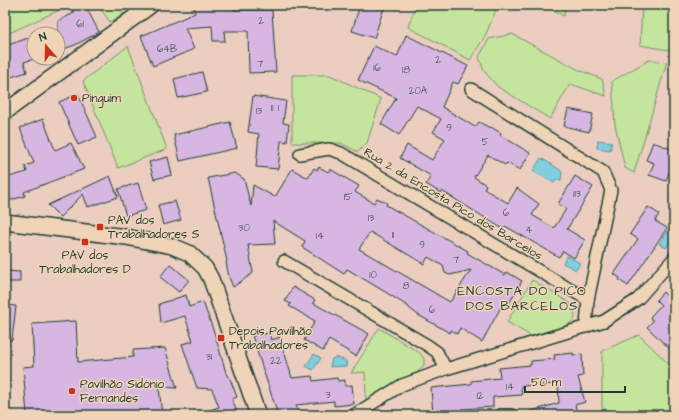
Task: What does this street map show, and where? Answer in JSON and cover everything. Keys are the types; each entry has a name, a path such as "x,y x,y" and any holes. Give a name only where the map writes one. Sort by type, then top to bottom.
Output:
{"main road":[{"path":"5,112 151,5"},
{"path":"5,222 126,237 172,246 189,254 205,268 211,279 258,415"}],"street":[{"path":"471,89 602,172 608,180 611,190 588,300 586,327"},
{"name":"Rua 2 da Encosta Pico dos Barcelos","path":"300,154 329,149 341,153 588,300"},
{"path":"354,415 402,385 446,369 604,321 638,300 674,258"},
{"path":"284,261 427,345 437,352 446,369"},
{"path":"500,415 511,415"}],"green space":[{"path":"5,5 70,5 5,35"},
{"path":"98,5 118,5 124,14 110,22"},
{"path":"416,5 491,5 496,10 485,36 470,60 408,27"},
{"path":"542,5 565,5 564,16"},
{"path":"642,5 674,5 674,51 640,45"},
{"path":"512,34 579,70 602,79 606,96 570,84 550,119 498,87 484,71 479,57 489,39"},
{"path":"128,46 167,149 118,168 83,81"},
{"path":"649,60 667,62 634,173 625,168 615,125 612,81"},
{"path":"292,75 330,75 381,99 367,143 358,152 341,143 292,143"},
{"path":"532,280 573,305 575,316 574,320 566,326 531,336 507,322"},
{"path":"379,328 420,353 424,359 424,365 418,372 397,381 366,400 365,372 351,373"},
{"path":"639,335 674,369 674,415 609,415 602,407 602,351"}],"water":[{"path":"598,140 612,142 610,150 597,148"},
{"path":"541,158 562,171 561,180 556,180 554,183 533,171"},
{"path":"671,227 674,229 674,236 666,248 659,244"},
{"path":"567,256 580,263 576,270 563,263"},
{"path":"314,354 321,358 313,370 306,366"},
{"path":"336,357 346,361 347,366 330,367 332,359"}],"building":[{"path":"80,5 85,5 99,32 66,48 66,26 58,26 58,21 74,13 72,9"},
{"path":"194,5 234,5 234,10 272,10 276,72 249,73 248,31 224,31 225,41 213,41 212,26 185,28 194,49 153,66 141,36 195,13"},
{"path":"360,5 385,5 374,38 352,31"},
{"path":"406,35 468,66 458,84 453,82 442,107 475,127 479,122 490,128 491,127 501,133 500,135 530,153 520,170 507,163 505,165 488,155 474,177 486,185 484,189 508,203 517,188 539,204 532,215 554,228 566,209 558,204 575,176 593,187 567,229 585,240 574,258 563,251 559,257 505,226 503,229 442,191 441,193 426,184 431,176 400,158 407,145 432,160 445,139 433,132 441,119 417,106 399,135 381,124 396,98 358,80 374,46 397,57"},
{"path":"26,39 26,61 24,62 27,72 5,79 5,46"},
{"path":"202,72 207,92 178,98 174,79"},
{"path":"78,94 97,137 78,145 59,102"},
{"path":"253,96 286,101 283,123 289,124 287,142 281,141 278,169 256,167 259,134 248,132"},
{"path":"568,109 593,114 589,132 564,126"},
{"path":"43,119 55,150 71,143 84,169 24,192 25,196 8,201 5,191 5,178 27,172 25,166 34,163 20,128"},
{"path":"230,122 237,148 180,161 174,135"},
{"path":"653,142 674,150 674,158 666,181 649,175 654,163 646,160"},
{"path":"168,157 172,175 154,179 149,162"},
{"path":"319,167 328,172 330,169 359,186 355,192 374,203 377,198 387,203 386,205 468,251 467,253 505,275 507,272 522,281 507,307 502,305 482,342 460,328 457,334 451,330 450,333 418,315 409,307 347,269 344,274 302,247 305,241 273,221 275,244 248,245 253,273 233,287 229,277 227,261 208,178 235,173 244,179 251,206 253,185 275,197 292,169 308,178 314,168 317,170","holes":["370,232 424,264 428,257 443,266 445,273 450,275 471,270 450,302 359,249"]},
{"path":"110,176 118,197 88,207 83,194 60,217 48,205"},
{"path":"138,183 146,210 126,216 118,189"},
{"path":"175,201 181,220 163,225 158,205"},
{"path":"648,207 659,214 655,221 667,228 628,286 619,280 620,278 614,274 638,239 630,234"},
{"path":"170,264 189,280 179,292 160,277"},
{"path":"6,271 20,272 20,282 6,282"},
{"path":"293,287 315,300 313,303 369,334 356,356 329,340 323,351 304,340 315,321 289,306 291,304 285,301"},
{"path":"663,292 674,303 674,353 647,327 653,321 650,317 661,305 656,300"},
{"path":"186,295 189,307 203,302 215,335 227,376 229,376 237,397 232,399 238,415 200,415 200,413 219,407 212,389 197,388 182,344 193,341 185,316 161,323 159,304"},
{"path":"5,305 16,306 12,340 5,340"},
{"path":"76,321 78,362 133,357 133,350 165,348 177,388 159,387 162,415 27,415 23,367 34,366 32,324"},
{"path":"269,333 271,340 280,337 292,378 312,376 313,381 337,378 338,381 345,380 345,386 352,385 354,404 334,406 334,401 296,405 299,415 278,415 252,336"},
{"path":"573,353 573,355 582,354 583,376 578,377 585,402 575,405 578,415 529,415 528,412 559,403 558,384 521,386 522,395 493,397 493,407 462,409 463,415 433,415 431,388 471,384 471,381 500,378 499,368 531,365 531,361 555,359 554,355"}],"place":[{"name":"Pinguim","path":"74,98"},
{"name":"PAV dos Trabalhadores S","path":"100,227"},
{"name":"PAV dos Trabalhadores D","path":"85,242"},
{"name":"Depois Pavilhão Trabalhadores","path":"221,338"},
{"name":"Pavilhão Sidónio Fernandes","path":"72,391"}],"district":[{"name":"ENCOSTA DO PICO DOS BARCELOS","path":"522,298"}]}
